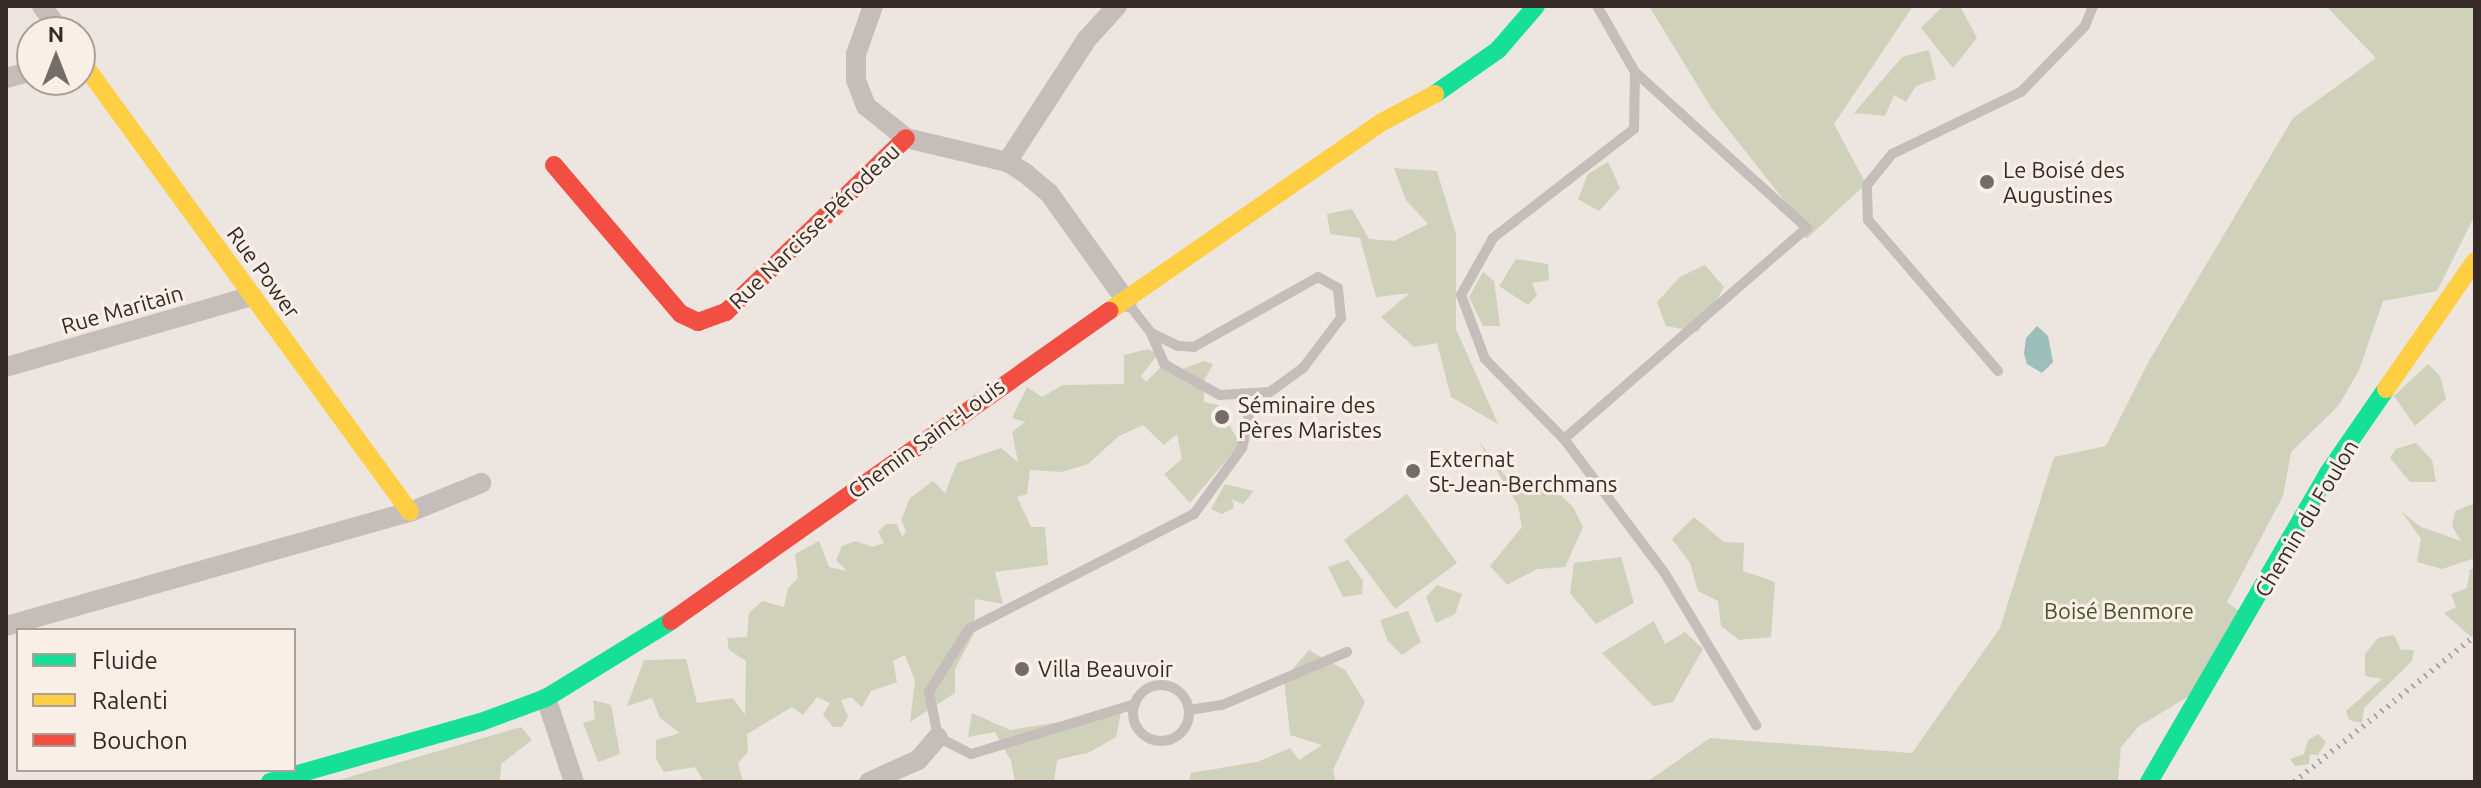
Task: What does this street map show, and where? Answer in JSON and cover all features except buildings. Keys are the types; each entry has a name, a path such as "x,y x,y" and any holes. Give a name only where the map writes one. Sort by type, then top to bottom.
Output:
{"street":[{"path":"873,6 856,54 856,80 866,106 906,138 1007,162 1049,193 1127,302"},
{"path":"1007,162 1087,39 1117,6"},
{"name":"Chemin Saint-Louis","path":"270,782 546,698 698,604 920,441 1127,302 1382,122 1457,83 1498,50 1536,6"},
{"name":"Rue Power","path":"96,81 410,512"},
{"name":"Rue Narcisse-Pérodeau","path":"554,165 681,314 698,322 726,312 906,138"},
{"name":"Chemin du Foulon","path":"2149,782 2205,693 2328,473 2475,261"},
{"name":"Rue Maritain","path":"6,367 252,296"},
{"path":"6,626 410,512 481,483"},
{"path":"546,698 574,782"},
{"path":"869,782 918,760 938,737"}],"lane":[{"path":"1564,439 1807,228 1635,72 1597,6"},
{"path":"1998,371 1868,220 1867,185 1892,154 2021,92 2075,38 2093,6"},
{"path":"1635,72 1634,129 1493,238 1461,295 1485,359 1564,439 1664,572 1756,725"},
{"path":"1127,302 1151,333 1164,364 1220,395 1270,392 1303,368 1341,318 1338,288 1318,277 1194,347 1178,346 1151,333"},
{"path":"1135,704 1140,730 1163,741 1180,734 1189,710 1181,693 1164,685 1146,689 1135,704 971,754 938,737 929,692 969,629 1194,514 1242,448 1249,419 1244,393"},
{"path":"1189,710 1222,705 1347,652"}],"green space":[{"path":"1649,6 1913,6 1834,124 1866,184 1806,239 1795,214 1712,109"},
{"path":"1943,6 1960,6 1977,38 1953,68 1921,28"},
{"name":"Boisé Benmore","path":"2326,6 2475,6 2475,215 2437,291 2383,301 2359,370 2339,405 2291,452 2283,496 2227,602 2244,615 2211,683 2139,726 2121,747 2118,782 1647,782 1710,738 1912,753 2000,628 2054,457 2106,446 2149,361 2293,118 2376,58"},
{"path":"1929,50 1936,79 1916,86 1906,102 1894,95 1885,116 1854,113 1902,57"},
{"path":"1608,162 1620,188 1599,211 1578,199 1588,174"},
{"path":"1394,168 1437,171 1456,234 1456,329 1498,424 1451,397 1437,343 1414,347 1381,317 1410,293 1376,297 1360,238 1330,234 1327,214 1352,209 1369,239 1394,241 1428,224 1406,200"},
{"path":"1516,259 1548,264 1549,280 1532,283 1537,295 1528,305 1499,286"},
{"path":"1705,265 1724,287 1698,332 1666,326 1657,302 1680,277"},
{"path":"1483,272 1494,281 1500,326 1483,326 1469,297"},
{"path":"1148,349 1158,354 1141,376 1146,382 1168,360 1181,370 1203,361 1213,364 1204,381 1204,402 1218,405 1240,444 1190,503 1164,474 1182,459 1177,434 1164,445 1143,425 1119,436 1088,464 1061,472 1030,470 1027,494 1017,497 1031,527 1045,527 1048,565 995,572 1003,604 975,599 974,633 955,669 955,693 910,722 915,681 905,655 893,661 897,682 871,691 862,707 851,697 841,700 848,717 842,727 833,727 823,715 830,703 817,697 803,715 792,707 747,734 748,752 738,763 743,782 704,782 695,767 664,772 656,759 656,740 680,733 660,718 652,698 627,706 644,660 686,659 697,703 733,698 745,715 746,661 729,650 727,638 747,637 749,613 762,601 784,607 788,588 798,578 795,554 819,541 829,567 847,571 836,560 842,546 856,541 872,547 884,543 878,532 886,524 897,524 902,537 906,531 901,520 910,498 933,481 945,493 957,463 1001,448 1018,462 1012,432 1025,422 1012,418 1027,387 1042,397 1063,385 1124,384 1124,355"},
{"path":"2428,364 2440,376 2446,399 2415,426 2394,396"},
{"path":"1477,439 1513,486 1553,488 1573,507 1583,527 1565,567 1537,569 1507,585 1490,566 1522,527 1518,505"},
{"path":"2416,443 2432,460 2436,482 2410,482 2390,458 2396,449"},
{"path":"1225,484 1254,491 1243,504 1232,499 1234,508 1222,514 1211,509"},
{"path":"1407,494 1457,563 1395,609 1344,540"},
{"path":"2475,503 2475,558 2442,569 2417,562 2421,539 2402,512 2421,527 2461,541 2452,526 2455,511"},
{"path":"1694,517 1724,542 1744,543 1743,571 1775,582 1771,637 1739,640 1721,626 1718,601 1698,591 1690,563 1672,539"},
{"path":"1621,557 1634,603 1596,624 1570,593 1574,563"},
{"path":"1348,560 1363,581 1362,594 1343,597 1328,567"},
{"path":"2470,569 2475,569 2475,634 2471,637 2444,613 2456,607 2451,594 2467,588"},
{"path":"1437,585 1462,594 1455,614 1436,623 1426,597"},
{"path":"1408,611 1421,642 1402,655 1388,641 1380,620"},
{"path":"1654,621 1665,644 1685,632 1703,649 1673,702 1653,706 1602,653"},
{"path":"2394,635 2401,650 2414,650 2412,661 2364,708 2362,723 2349,720 2346,711 2382,679 2365,676 2365,654 2378,638"},
{"path":"1309,650 1345,670 1365,702 1333,770 1336,782 1189,782 1191,773 1257,762 1290,748 1299,760 1322,745 1290,735 1284,679"},
{"path":"593,700 611,705 620,754 598,762 583,723 595,719"},
{"path":"1121,712 1116,737 1090,752 1057,760 1054,782 1015,782 1011,761 995,732 968,737 972,713 1010,730"},
{"path":"521,727 532,740 501,764 500,782 332,782"},
{"path":"2318,734 2326,742 2318,755 2310,754 2309,764 2295,766 2290,759 2304,754 2308,740"}],"water":[{"path":"2037,326 2048,336 2053,362 2042,373 2027,364 2024,354 2026,338"}],"railway":[{"path":"2294,782 2475,636"}],"traffic: fast":[{"path":"1435,94 1498,50 1536,6"},
{"path":"2149,782 2328,473 2386,389"},
{"path":"270,782 481,722 546,698 671,621"}],"traffic: slow":[{"path":"96,81 410,512"},
{"path":"1109,311 1382,122 1435,94"},
{"path":"2386,389 2475,261"}],"traffic: jam":[{"path":"554,165 681,314 698,322 726,312 906,138"},
{"path":"671,621 1109,311"}],"place":[{"name":"Le Boisé des Augustines","path":"1987,182"},
{"name":"Séminaire des Pères Maristes","path":"1222,417"},
{"name":"Externat St-Jean-Berchmans","path":"1413,471"},
{"name":"Villa Beauvoir","path":"1022,669"}]}
